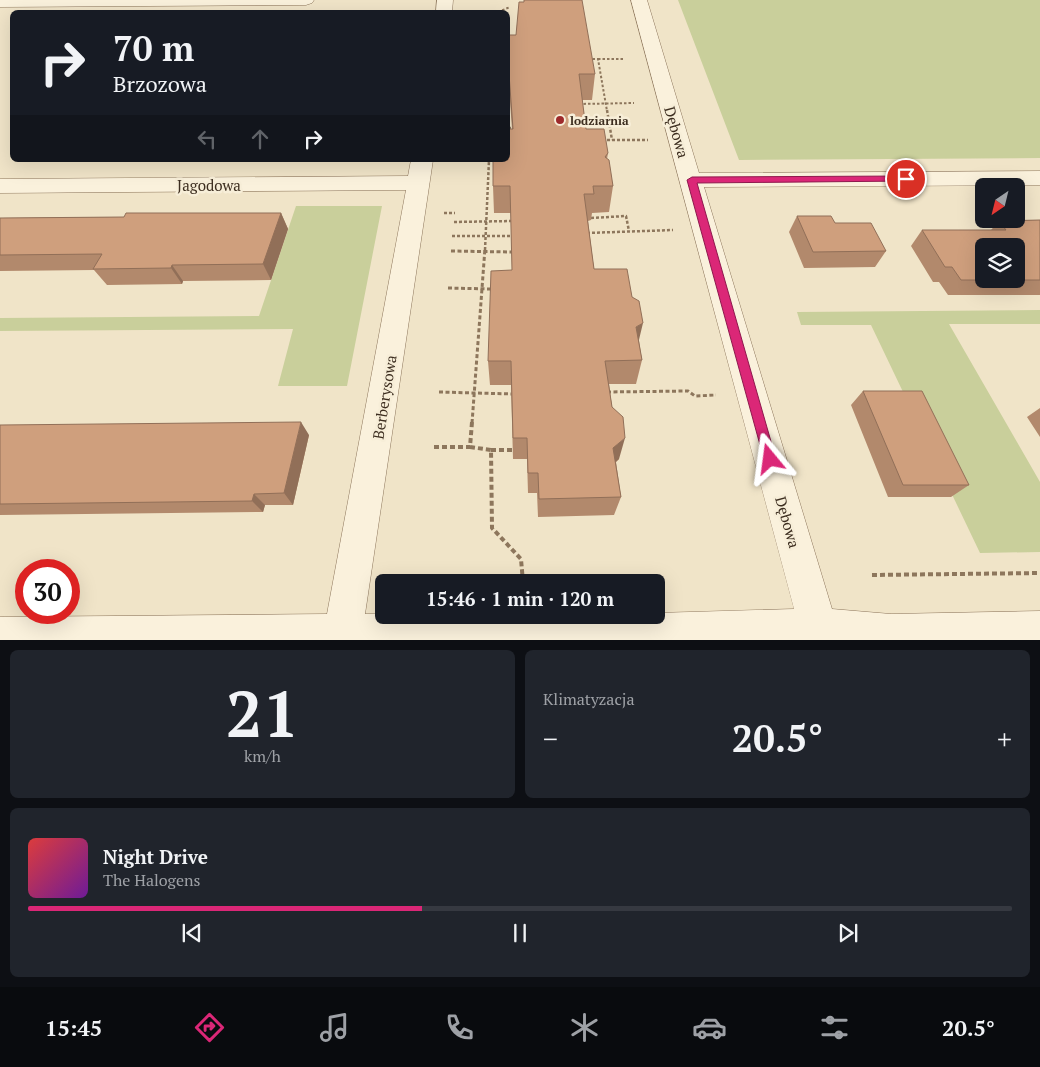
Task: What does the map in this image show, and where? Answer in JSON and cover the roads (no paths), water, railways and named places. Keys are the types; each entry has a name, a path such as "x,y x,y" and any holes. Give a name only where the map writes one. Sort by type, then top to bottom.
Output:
{"street":[{"path":"0,2 306,0"},
{"name":"Dębowa","path":"639,0 692,180 785,515 821,633"},
{"name":"Jagodowa","path":"0,186 420,171"},
{"name":"Berberysowa","path":"343,634 420,171"},
{"path":"692,180 1040,178"},
{"path":"0,637 717,632 821,633 1040,630"}],"place":[{"name":"lodziarnia","path":"560,120"}]}
